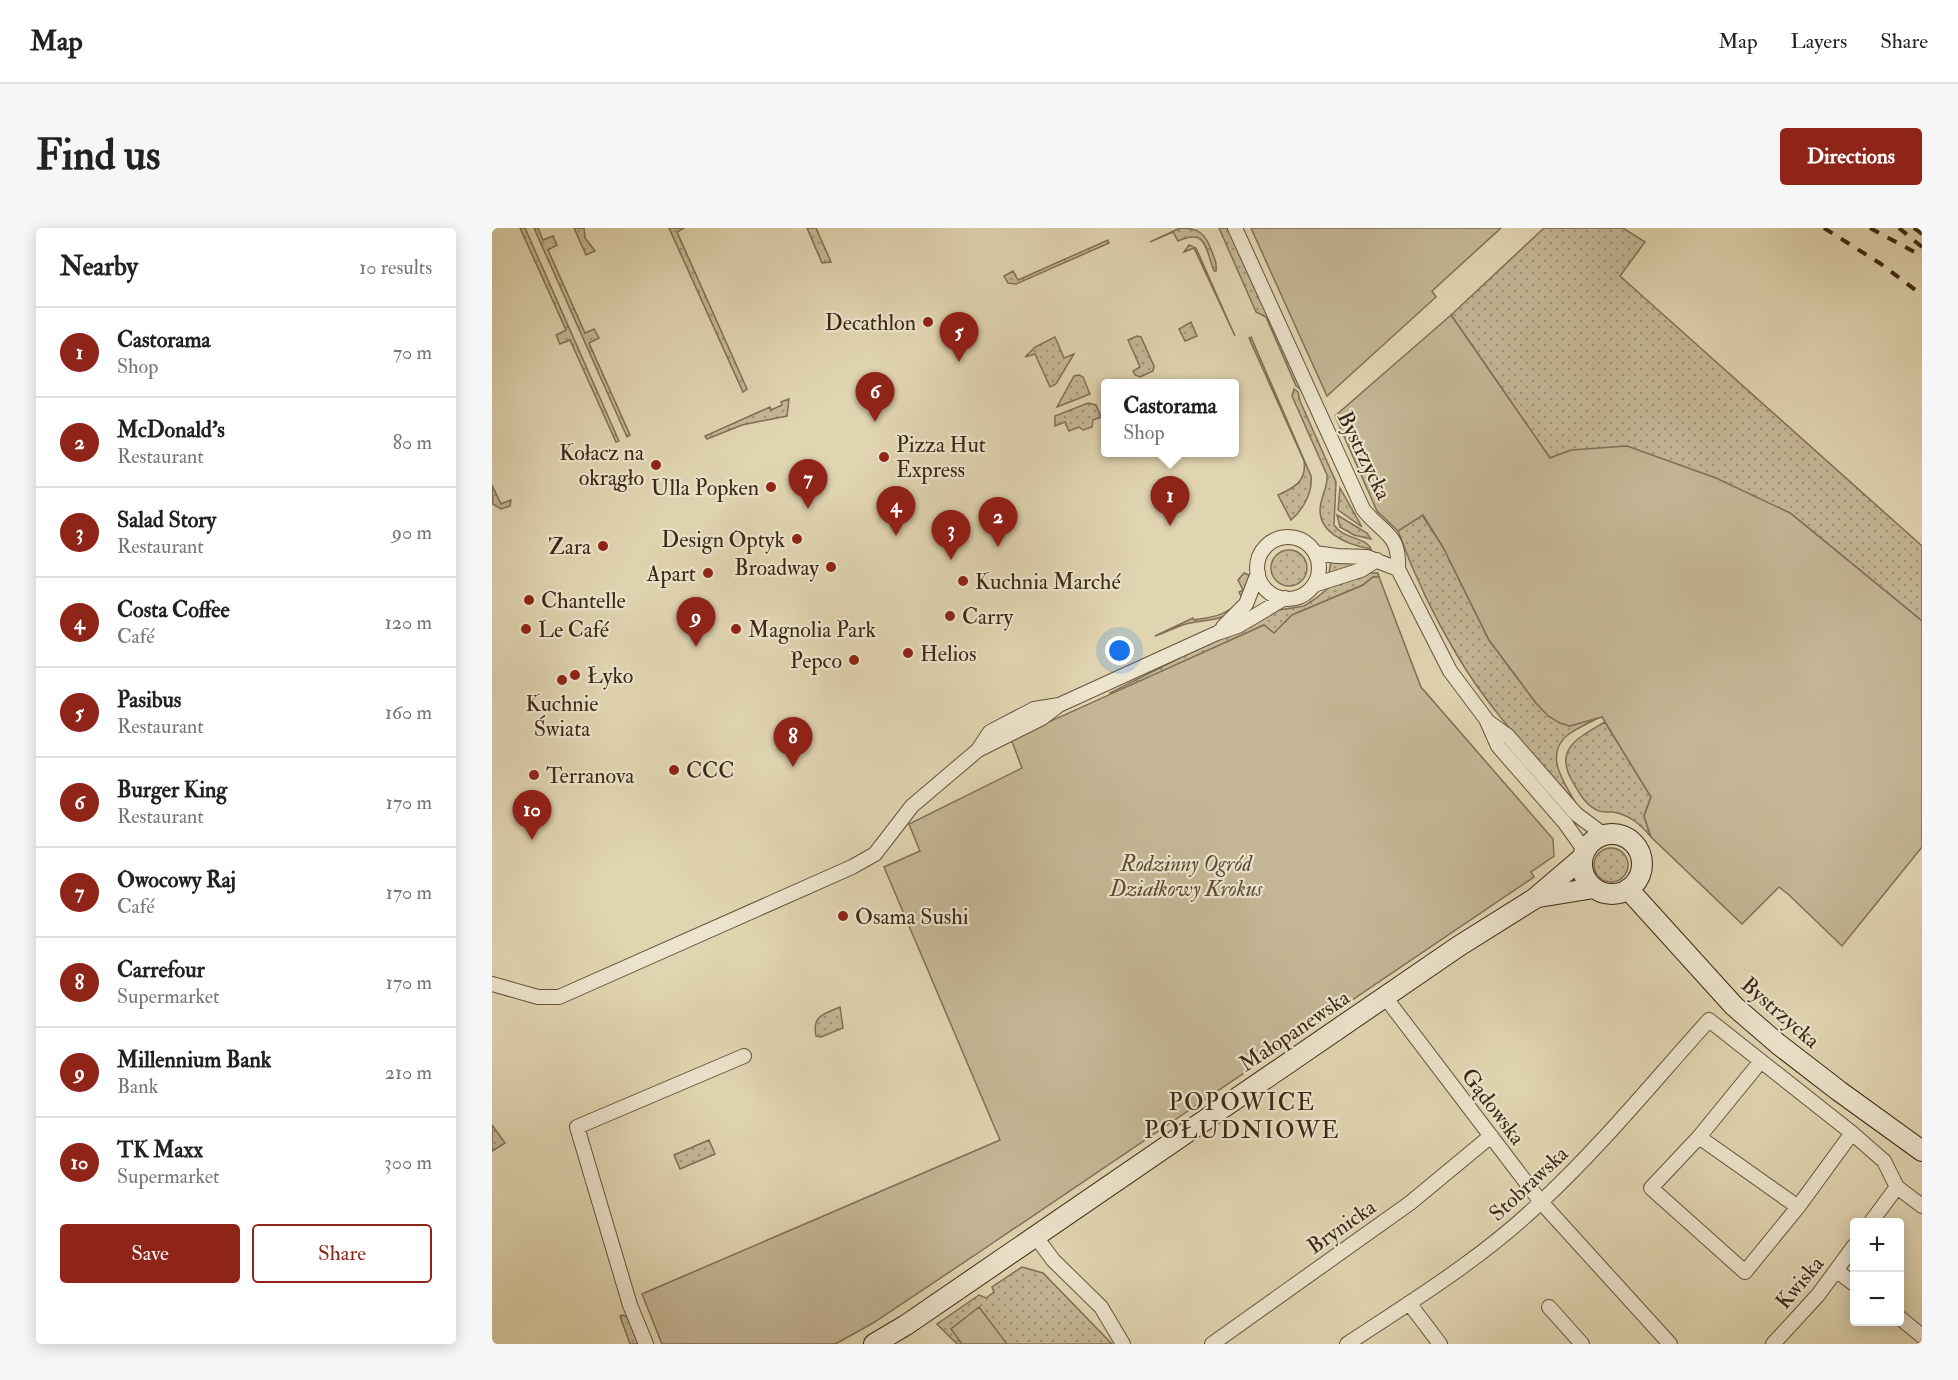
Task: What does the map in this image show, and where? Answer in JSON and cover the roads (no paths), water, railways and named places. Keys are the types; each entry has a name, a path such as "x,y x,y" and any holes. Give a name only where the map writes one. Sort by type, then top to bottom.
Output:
{"street":[{"name":"Bystrzycka","path":"1235,228 1363,509 1373,523 1395,542 1399,556 1398,569 1450,671 1486,719 1498,746 1565,823 1583,854"},
{"path":"1217,633 1246,604 1258,573 1261,554 1275,540 1294,537 1310,545 1315,553 1319,569 1314,585"},
{"path":"1315,553 1367,556 1398,569"},
{"path":"492,984 538,997 559,997 852,867 875,854 912,806 978,750 990,732 1008,721 1034,709 1059,705 1217,633 1238,626 1285,598 1298,597 1314,585 1361,570 1377,560"},
{"path":"1258,573 1267,590 1285,598"},
{"name":"Bystrzycka","path":"1486,719 1508,736 1576,814 1604,835"},
{"path":"1613,834 1631,840 1641,856 1640,874 1628,889 1620,893 1611,894 1594,888 1584,874 1583,854 1596,838 1604,835 1613,834"},
{"name":"Małopanewska","path":"874,1344 1036,1237 1459,946 1534,899 1583,854"},
{"name":"Małopanewska","path":"1534,899 1594,888"},
{"name":"Bystrzycka","path":"1628,889 1734,1006 1778,1044 1922,1151"},
{"name":"Gądowska","path":"1385,997 1541,1202 1670,1344"},
{"name":"Stobrawska","path":"1347,1344 1494,1242 1541,1202 1610,1134 1709,1020 1761,1062"},
{"path":"646,1344 630,1305 576,1127 744,1056"},
{"path":"1852,1133 1798,1207 1745,1272 1652,1188 1699,1137 1761,1062 1852,1133 1884,1161 1897,1187 1922,1206"},
{"name":"Brynicka","path":"1212,1344 1410,1203 1491,1136"},
{"path":"1699,1137 1798,1207"},
{"path":"1875,1218 1897,1187"},
{"path":"1036,1237 1053,1260 1101,1306 1123,1344"},
{"name":"Kwiska","path":"1773,1344 1850,1252"},
{"path":"1837,1270 1850,1281"},
{"path":"1409,1303 1440,1344"},
{"path":"1549,1307 1582,1344"},
{"path":"1904,1322 1922,1336"}],"railway":[{"path":"1824,228 1881,264 1922,295"},
{"path":"1870,228 1922,256"},
{"path":"1899,228 1922,247"},
{"path":"1914,228 1922,234"}],"place":[{"name":"Decathlon","path":"928,322"},
{"name":"Pasibus","path":"959,362"},
{"name":"Burger King","path":"875,422"},
{"name":"Pizza Hut Express","path":"884,457"},
{"name":"Kołacz na okrągło","path":"656,465"},
{"name":"Ulla Popken","path":"771,487"},
{"name":"Owocowy Raj","path":"808,509"},
{"name":"Castorama","path":"1170,526"},
{"name":"Costa Coffee","path":"896,536"},
{"name":"Design Optyk","path":"797,539"},
{"name":"Zara","path":"603,546"},
{"name":"McDonald's","path":"998,547"},
{"name":"Salad Story","path":"951,560"},
{"name":"Broadway","path":"831,567"},
{"name":"Apart","path":"708,573"},
{"name":"Kuchnia Marché","path":"963,581"},
{"name":"Chantelle","path":"529,600"},
{"name":"Carry","path":"950,616"},
{"name":"Le Café","path":"526,629"},
{"name":"Magnolia Park","path":"736,629"},
{"name":"Millennium Bank","path":"696,647"},
{"name":"Helios","path":"908,653"},
{"name":"Pepco","path":"854,660"},
{"name":"Łyko","path":"575,675"},
{"name":"Kuchnie Świata","path":"562,680"},
{"name":"Carrefour","path":"793,767"},
{"name":"CCC","path":"674,770"},
{"name":"Terranova","path":"534,775"},
{"name":"TK Maxx","path":"532,840"},
{"name":"Osama Sushi","path":"843,916"}],"district":[{"name":"POPOWICE POŁUDNIOWE","path":"1242,1116"}],"park label":[{"name":"Rodzinny Ogród Działkowy Krokus","path":"1186,876"}]}
